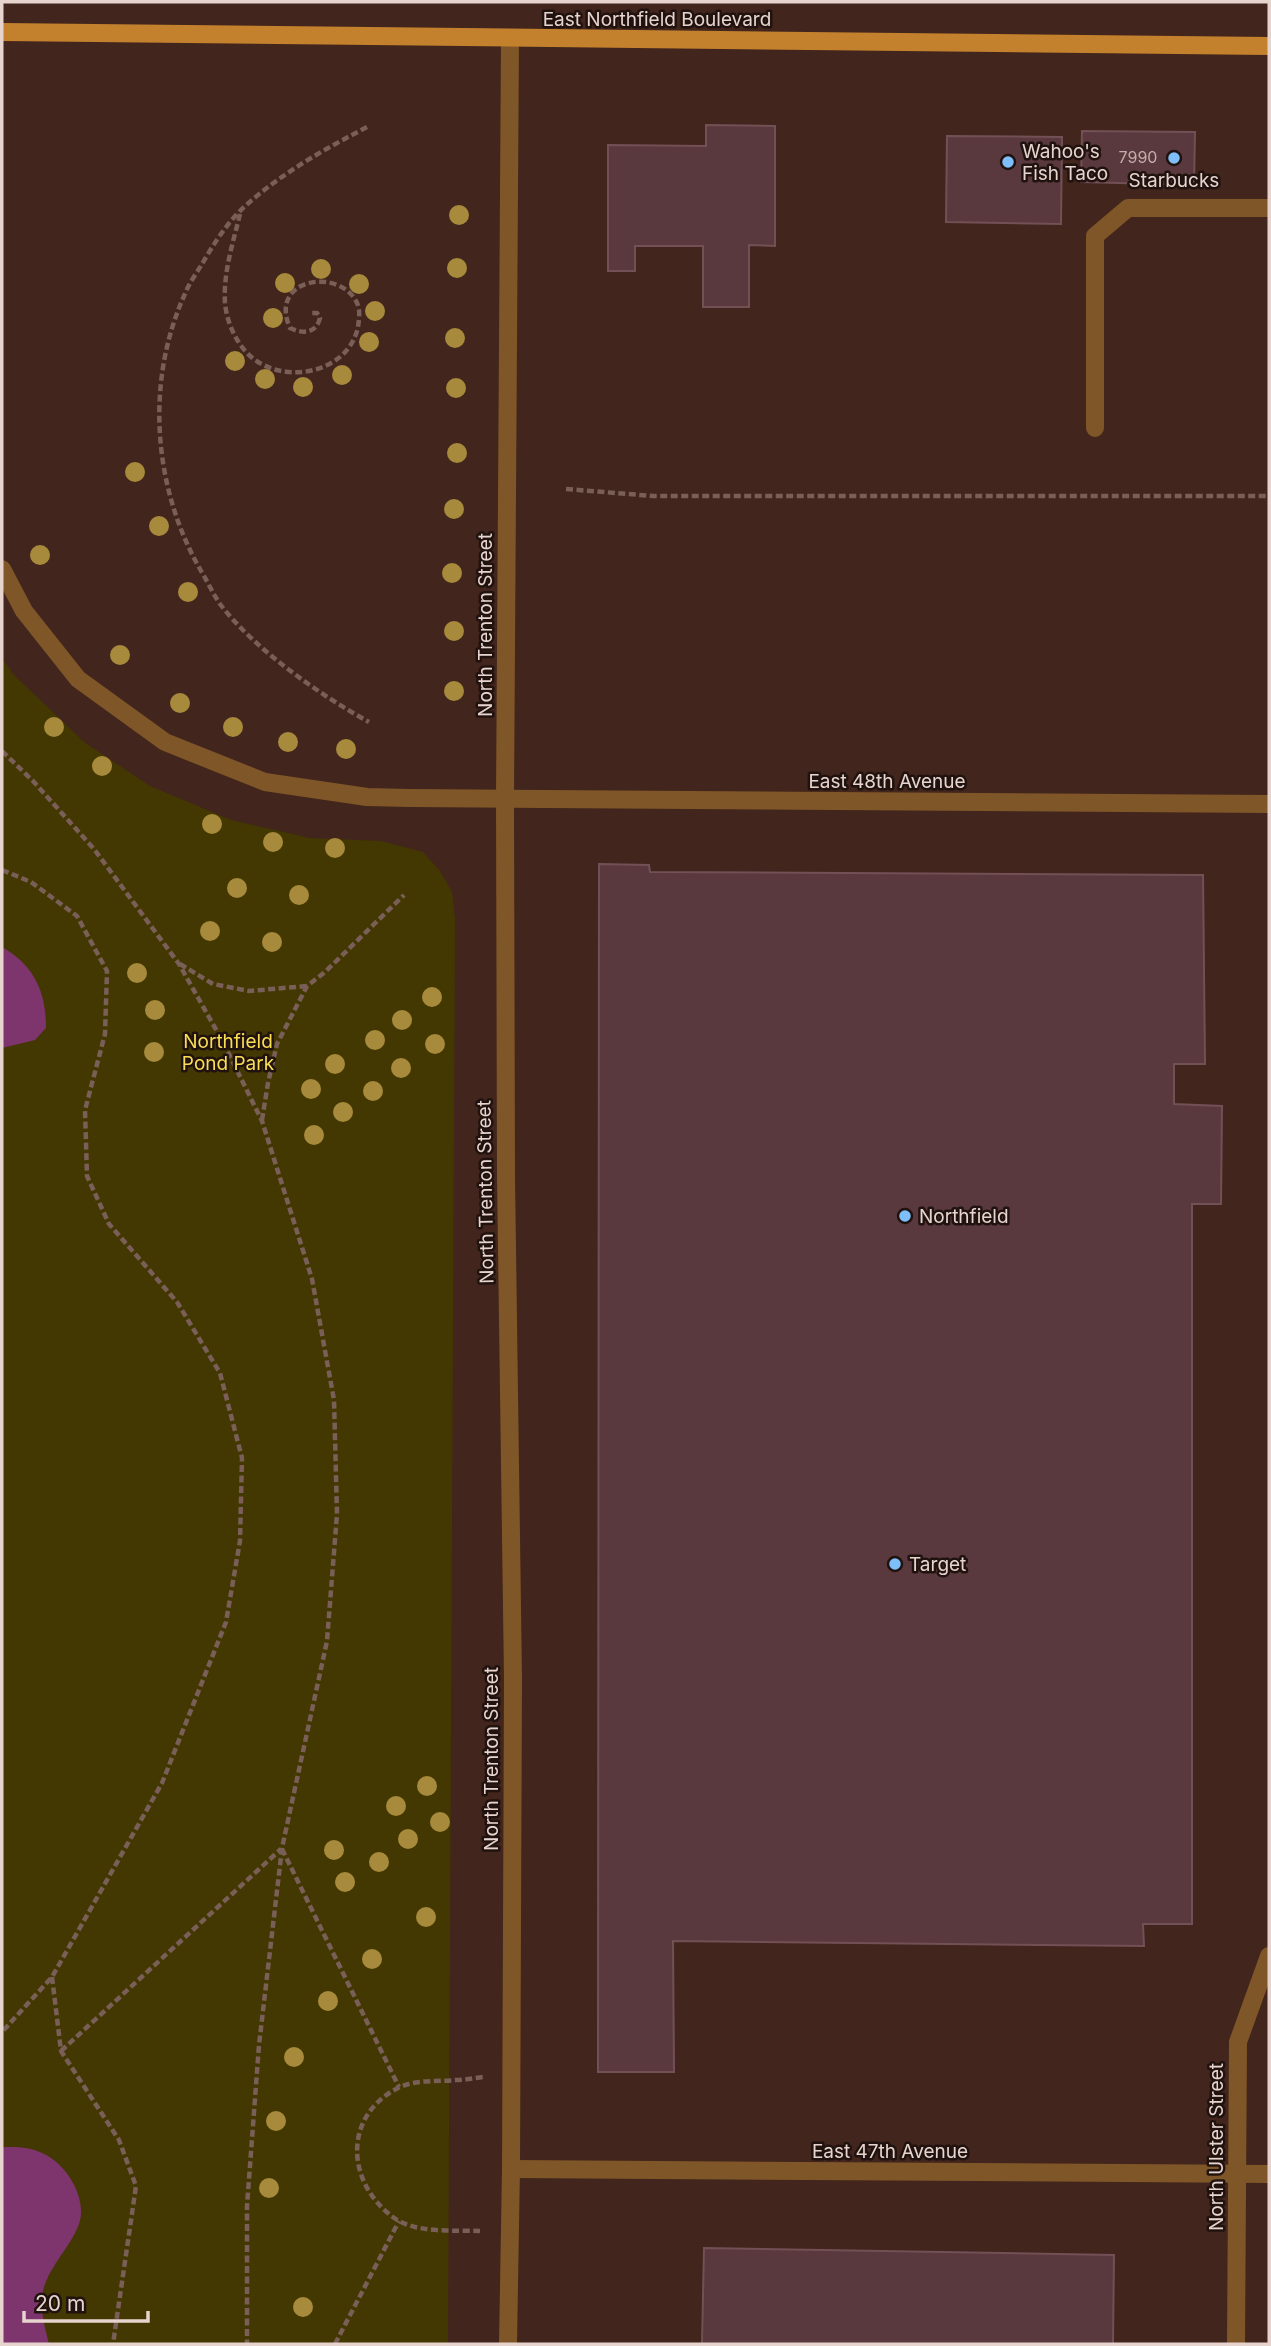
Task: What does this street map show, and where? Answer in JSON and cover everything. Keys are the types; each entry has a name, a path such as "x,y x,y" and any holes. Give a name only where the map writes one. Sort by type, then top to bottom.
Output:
{"main road":[{"name":"East Northfield Boulevard","path":"2,32 510,40 915,41 1269,46"}],"street":[{"name":"North Trenton Street","path":"508,2344 513,1679 506,1177 505,798 510,40"},
{"path":"1095,428 1095,236 1128,208 1269,208"},
{"name":"East 48th Avenue","path":"2,569 24,611 78,679 165,742 265,782 367,797 1269,804"},
{"name":"North Ulster Street","path":"1236,2344 1238,2042 1269,1956"},
{"name":"East 47th Avenue","path":"511,2169 1269,2174"}],"path":[{"path":"367,127 316,154 241,210 210,250 184,296 167,347 159,395 160,435 170,502 190,553 220,604 260,646 332,702 369,722"},
{"path":"241,210 225,280 225,306 241,346 258,362 282,371 308,372 329,365 345,353 356,334 360,316 356,301 343,288 327,282 310,282 294,290 285,303 285,317 290,328 300,333 312,331 318,325 320,318 317,313 312,313"},
{"path":"566,489 666,496 1269,496"},
{"path":"2,751 94,849 179,964 223,1042 262,1121 312,1279 334,1400 337,1514 327,1641 282,1848 259,2046 247,2206 247,2344"},
{"path":"2,870 31,882 77,916 107,971 105,1034 85,1110 87,1176 109,1224 177,1301 220,1373 242,1458 240,1541 226,1622 162,1783 52,1977 2,2032"},
{"path":"262,1121 277,1044 307,986 325,972 404,895"},
{"path":"179,964 214,984 249,991 307,986"},
{"path":"282,1848 399,2087"},
{"path":"61,2051 282,1848"},
{"path":"52,1977 61,2051 119,2140 136,2186 113,2344"},
{"path":"510,2232 414,2227 399,2221 384,2210 369,2192 360,2174 357,2154 358,2134 366,2116 382,2098 399,2087 416,2082 454,2081 511,2073"},
{"path":"335,2344 399,2221"}],"green space":[{"name":"Northfield Pond Park","path":"2,658 14,675 84,742 150,786 231,820 310,838 381,841 423,852 440,871 452,892 455,919 448,2344 2,2344"}],"shaded area":[{"path":"2,947 22,962 36,981 44,1003 46,1028 35,1040 2,1048"},
{"path":"2,2148 33,2150 51,2158 67,2173 78,2193 81,2214 79,2224 50,2273 43,2291 42,2311 49,2344 2,2344"}],"building":[{"path":"706,125 775,126 775,246 749,245 749,307 703,307 703,246 635,246 635,271 608,271 608,145 706,146"},
{"path":"1082,131 1195,132 1194,185 1081,182"},
{"path":"947,136 1062,137 1061,224 946,222"},
{"name":"Target","path":"599,864 649,865 650,872 1203,875 1205,1064 1174,1064 1174,1104 1222,1106 1221,1204 1192,1204 1192,1924 1143,1924 1144,1946 673,1941 674,2072 598,2072"},
{"path":"704,2248 1114,2255 1113,2344 702,2344"}],"place":[{"name":"Starbucks","path":"1174,158"},
{"name":"Wahoo's Fish Taco","path":"1008,162"},
{"name":"Northfield","path":"905,1216"},
{"name":"Target","path":"895,1564"}]}
